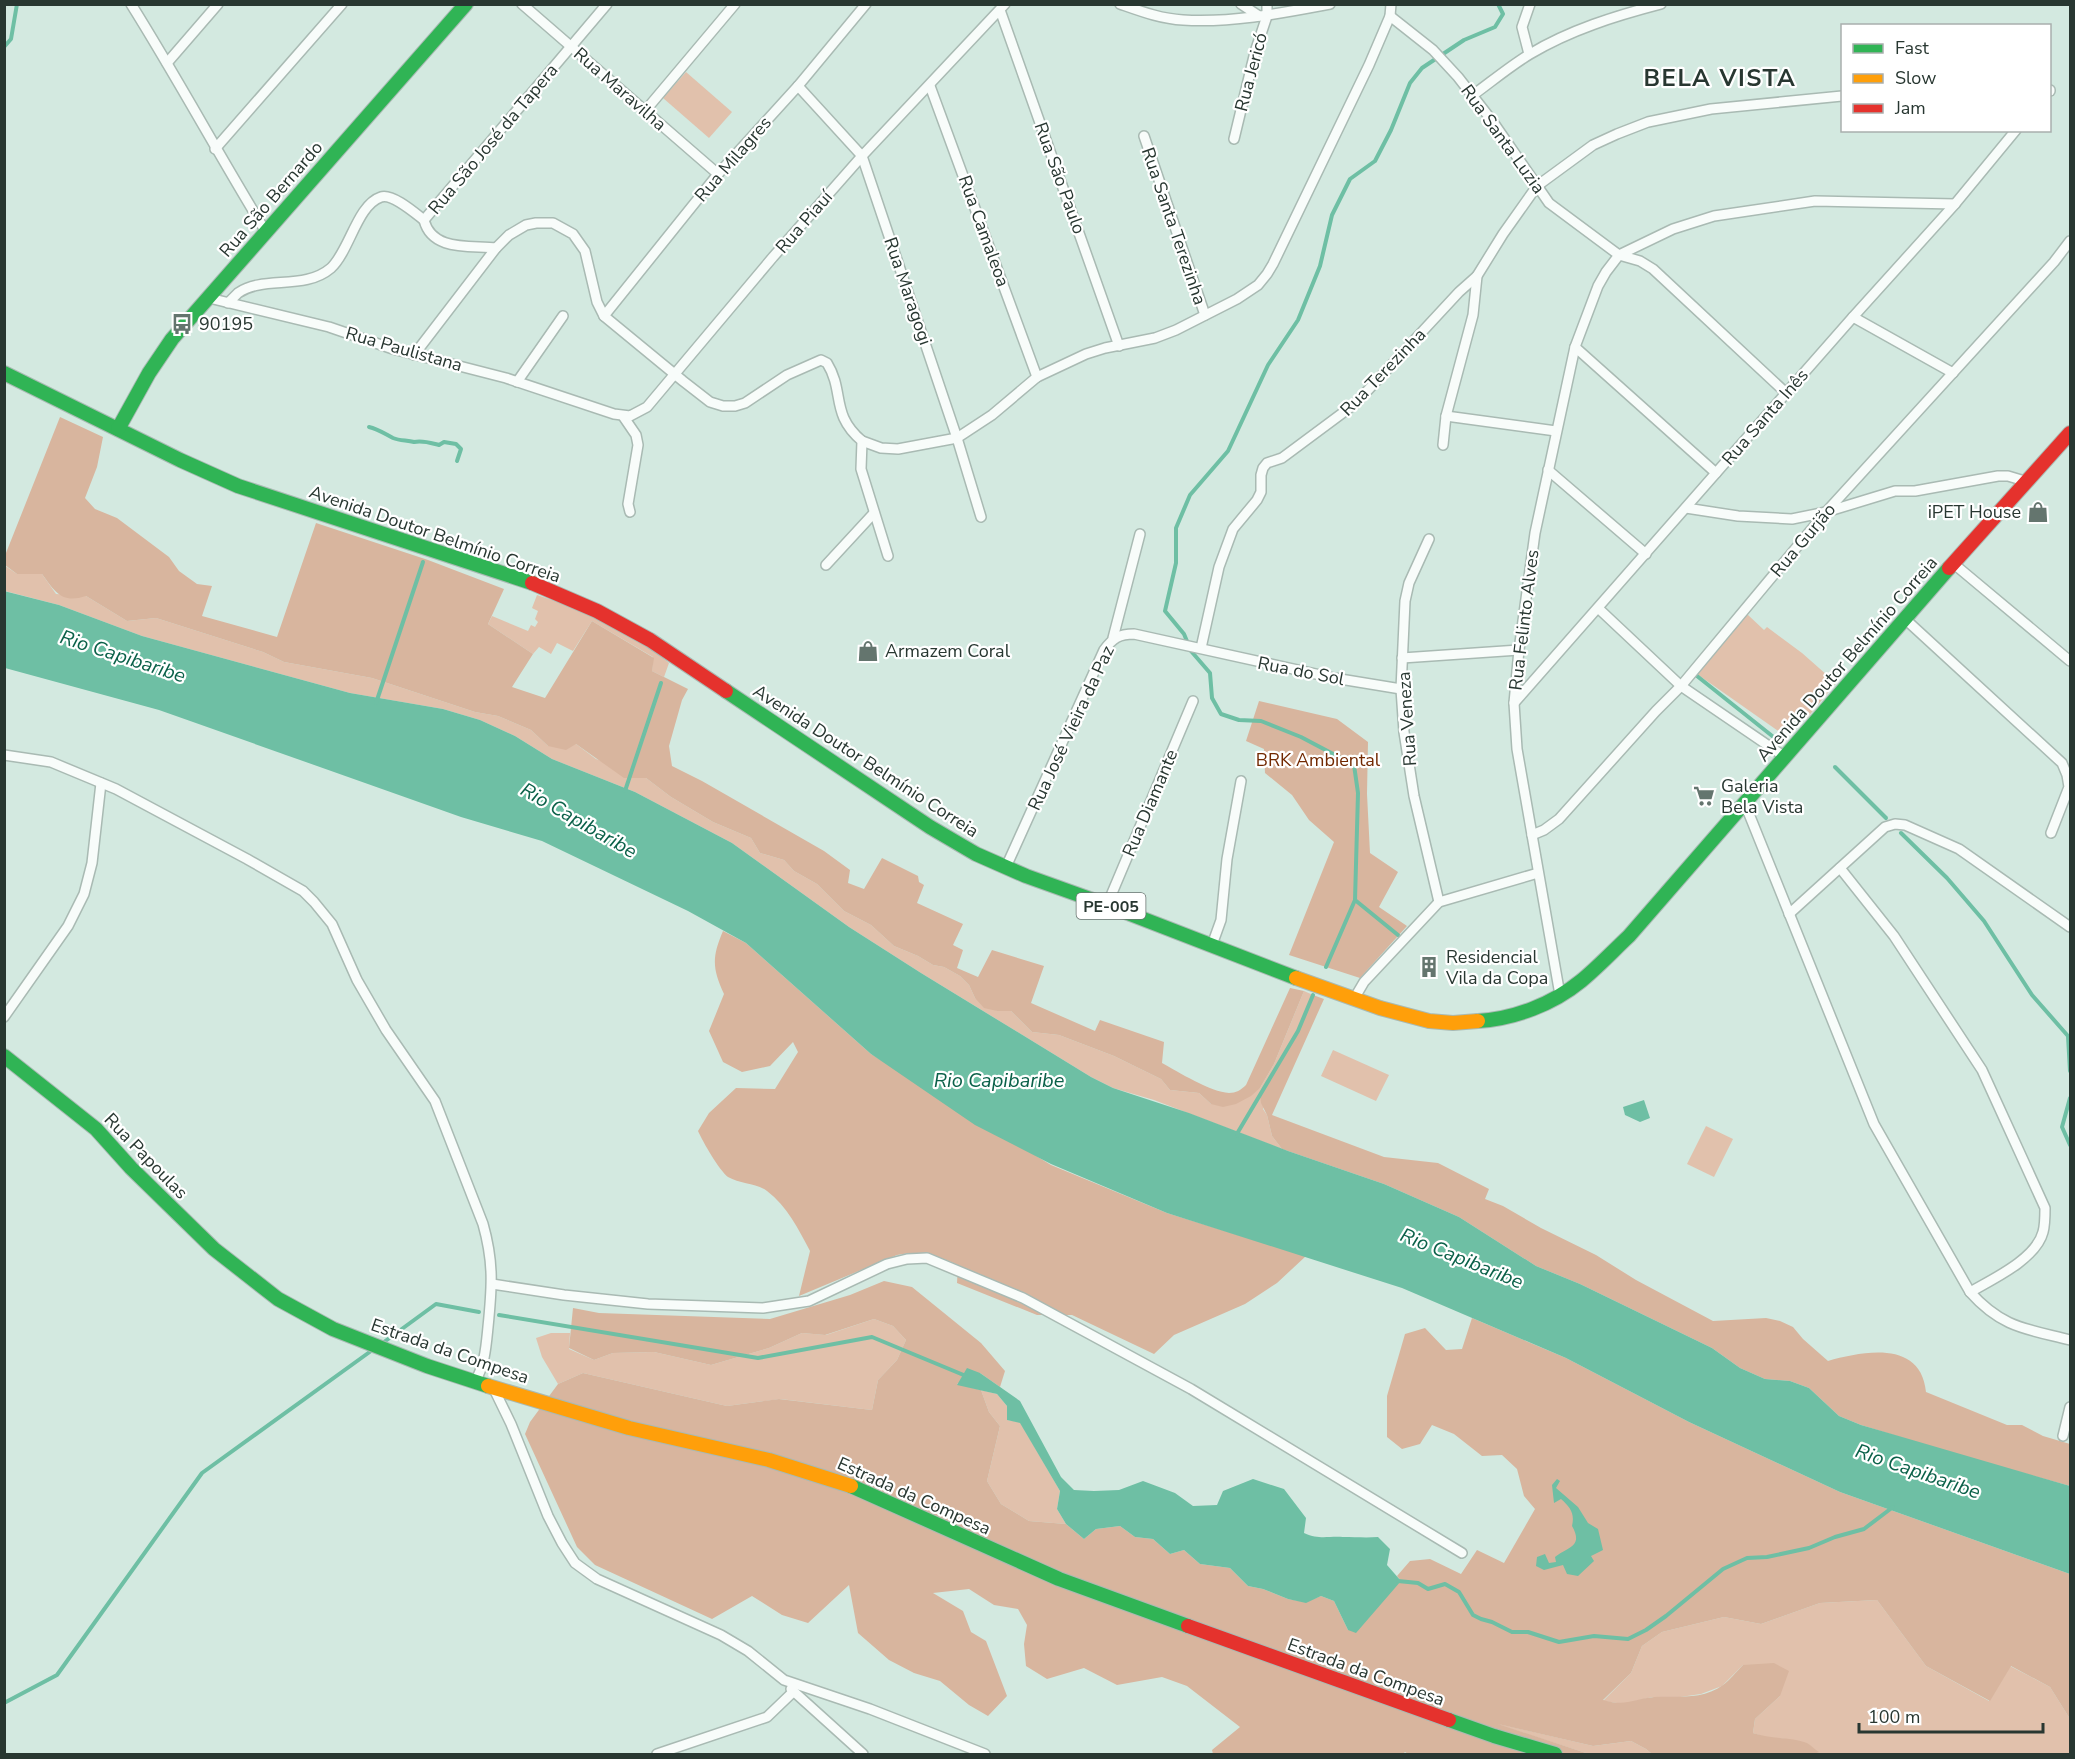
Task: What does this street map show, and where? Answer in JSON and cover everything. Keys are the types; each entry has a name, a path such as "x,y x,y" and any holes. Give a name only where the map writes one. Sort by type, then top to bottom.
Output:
{"main road":[{"name":"Rua São Bernardo","path":"118,429 149,372 172,339 466,4"},
{"name":"Avenida Doutor Belmínio Correia","path":"4,373 180,460 238,486 503,573 605,615 650,640 930,827 976,854 1275,971 1353,999 1407,1016 1453,1023 1499,1020 1523,1012 1560,995 1600,964 1629,936 1904,618 2070,433"},
{"name":"Rua Papoulas","path":"4,1056 96,1129 179,1216 214,1249 258,1284"},
{"name":"Estrada da Compesa","path":"258,1284 299,1312 333,1329 427,1366 629,1428 769,1460 841,1482 1059,1579 1362,1690 1555,1755"}],"street":[{"path":"131,4 266,232"},
{"path":"167,63 218,4"},
{"path":"215,149 342,4"},
{"name":"Rua Maravilha","path":"522,4 718,174"},
{"name":"Rua São José da Tapera","path":"228,303 239,292 308,280 330,268 348,244 364,212 377,198 387,195 424,220 607,4"},
{"path":"645,111 735,4"},
{"name":"Rua Milagres","path":"604,315 718,174 798,86 866,4"},
{"path":"1119,4 1158,16 1181,20 1263,16 1330,4"},
{"path":"1241,4 1263,16"},
{"name":"Rua Jericó","path":"1234,139 1263,16 1268,4"},
{"path":"414,355 496,248 509,235 526,225 552,223 573,234 585,251 597,302 604,315 710,402 723,406 745,403 787,375 820,360 827,363 830,368 845,422 862,441 881,448 898,449 957,438 992,415 1037,377 1086,354 1155,338 1237,299 1258,285 1267,274 1369,66 1390,16 1391,4"},
{"path":"1529,54 1522,27 1530,4"},
{"path":"1473,95 1529,54 1580,29 1661,4"},
{"name":"Rua Piauí","path":"623,416 630,416 647,407 862,156 1002,7"},
{"name":"Rua São Paulo","path":"1002,7 1119,346"},
{"name":"Rua Santa Luzia","path":"1390,16 1433,50 1473,95 1549,203 1619,255 1640,261 1653,269 1786,393"},
{"name":"Rua Maragogi","path":"798,86 862,156 957,438 981,518"},
{"name":"Rua Camaleoa","path":"930,86 1037,377"},
{"path":"1443,445 1446,416 1473,315 1477,276 1537,186 1593,145 1648,122 1711,109 1841,96"},
{"name":"Rua Santa Inês","path":"1514,703 1853,316 1955,204 2014,132"},
{"name":"Rua Santa Terezinha","path":"1144,136 1205,315"},
{"path":"1619,255 1673,229 1714,216 1764,207 1815,201 1955,204"},
{"path":"424,220 431,235 441,242 496,248"},
{"name":"Rua Gurjão","path":"1532,835 1544,830 1559,819 1681,686 1826,512 2054,262 2070,241"},
{"name":"Rua Felinto Alves","path":"1560,995 1517,749 1514,703 1535,533 1575,347 1598,286 1619,255"},
{"name":"Rua Terezinha","path":"1201,648 1223,558 1233,529 1261,492 1263,468 1267,463 1282,458 1356,403 1458,292 1477,276"},
{"name":"Rua Paulistana","path":"209,298 329,327 393,350 517,382 623,416"},
{"path":"517,382 563,316"},
{"path":"1853,316 1953,373"},
{"path":"1575,347 1716,472"},
{"path":"623,416 636,435 638,445 628,504 630,512"},
{"path":"1446,416 1556,430"},
{"path":"862,441 861,469 888,556"},
{"path":"1548,470 1646,554"},
{"path":"1686,508 1738,516 1792,519 1826,512 1895,491 1915,490 1998,476 2008,476 2028,482"},
{"path":"826,565 874,513"},
{"path":"1113,638 1140,534"},
{"name":"Rua Veneza","path":"1429,539 1409,583 1405,601 1401,689 1404,732 1414,796 1439,902"},
{"path":"1954,564 2070,661"},
{"path":"1598,608 1681,686 1785,757"},
{"path":"1904,618 2062,763 2069,787 2051,833"},
{"name":"Rua José Vieira da Paz","path":"1006,867 1104,650 1113,638 1123,634 1134,634 1201,648"},
{"name":"Rua do Sol","path":"1201,648 1334,678 1401,689"},
{"path":"1402,658 1519,650"},
{"name":"Rua Diamante","path":"1107,904 1193,701"},
{"path":"4,755 51,762 116,789 303,891 333,924 357,980 386,1030 435,1101 489,1243 492,1284 484,1360 475,1382"},
{"path":"1212,945 1221,920 1227,859 1241,781"},
{"path":"4,1017 68,926 84,894 93,863 101,783"},
{"path":"1745,804 1874,1124 1970,1292 1985,1309 2006,1322 2032,1332 2070,1340"},
{"path":"1789,914 1885,827 1895,824 1905,825 1959,849 2070,927"},
{"path":"1840,868 1894,936 1982,1070 2045,1208 2043,1233 2034,1250 2016,1264 1970,1292"},
{"path":"1353,999 1364,982 1439,902 1538,873"},
{"path":"492,1284 648,1304 763,1308 809,1301 887,1264 907,1259 927,1258 1023,1298 1191,1389 1462,1553"},
{"path":"493,1387 511,1424 548,1516 575,1563 597,1579 721,1635 748,1651 784,1680 794,1692 863,1755"},
{"path":"2063,1436 2070,1407"},
{"path":"784,1680 870,1709 981,1753"},
{"path":"657,1755 767,1717 794,1692"}],"shaded area":[{"path":"686,72 732,112 709,138 663,98"},
{"path":"4,565 17,574 42,574 56,594 86,596 127,621 156,618 263,652 284,662 372,678 475,712 498,716 531,730 548,746 576,744 596,759 646,778 671,797 713,822 751,838 760,853 784,860 794,871 817,884 844,911 871,925 894,946 960,976 969,985 975,998 997,1011 1011,1011 1032,1032 1059,1035 1114,1056 1161,1079 1170,1090 1199,1093 1211,1104 1260,1088 1274,1064 1304,991 1313,995 1263,1109 1267,1115 1272,1136 1282,1149 1154,1100 1113,1088 1091,1077 849,927 732,843 635,792 552,759 515,736 480,720 443,709 350,693 142,636 59,605 5,591"},
{"path":"537,595 600,616 669,663 664,677 652,671 653,657 592,621 573,651 557,643 551,654 539,647 533,654 488,624 492,616 528,631 531,625 535,627 538,622 535,619 538,611 532,608"},
{"path":"1747,614 1764,630 1767,627 1802,653 1836,683 1807,718 1798,712 1781,733 1697,674"},
{"path":"1333,1050 1389,1075 1376,1101 1321,1076"},
{"path":"1706,1126 1733,1139 1714,1177 1687,1164"},
{"path":"874,1319 893,1326 906,1340 897,1360 878,1380 872,1410 780,1399 727,1406 583,1373 558,1384 542,1357 536,1338 551,1333 570,1333 569,1349 594,1360 613,1353 654,1352 711,1365 769,1348 802,1333 826,1335"},
{"path":"981,1390 997,1394 1007,1406 1007,1420 1020,1422 1060,1491 1057,1509 1066,1524 1029,1521 1001,1504 987,1481 1000,1426 989,1412"},
{"path":"1877,1600 1926,1666 1989,1701 2010,1666 2050,1687 2070,1719 2070,1754 1815,1754 1818,1753 1786,1739 1768,1738 1753,1733 1755,1719 1780,1696 1743,1665 1722,1686 1701,1694 1652,1697 1624,1704 1603,1701 1631,1673 1642,1646 1662,1632 1724,1617 1761,1624 1820,1603"},
{"path":"1487,1721 1593,1746 1631,1741 1652,1754 1589,1754"}],"green space":[{"path":"60,417 103,437 97,467 85,498 95,509 117,518 169,557 179,571 197,584 212,586 202,616 277,637 316,523 428,560 504,589 488,624 533,654 512,687 545,698 592,621 654,658 652,671 688,689 682,700 669,746 672,766 824,851 850,870 848,883 864,889 882,858 918,876 919,882 924,885 917,903 963,924 953,945 963,950 957,968 978,977 992,950 1044,966 1031,1003 1095,1031 1100,1020 1164,1042 1162,1063 1204,1085 1229,1093 1238,1091 1246,1085 1290,988 1304,991 1274,1064 1260,1088 1236,1104 1223,1107 1211,1104 1199,1093 1170,1090 1161,1079 1114,1056 1059,1035 1032,1032 1011,1011 984,1008 960,976 894,946 871,925 844,911 817,884 794,871 784,860 760,853 751,838 713,822 671,797 646,778 624,778 576,744 566,750 548,746 531,730 498,716 475,712 372,678 284,662 263,652 156,618 127,621 86,596 71,598 60,595 42,574 17,574 5,565 5,553"},
{"name":"BRK Ambiental","path":"1259,701 1337,719 1368,742 1367,794 1370,853 1398,872 1379,907 1407,926 1360,978 1289,955 1334,842 1309,820 1292,795 1265,773 1264,749 1246,741"},
{"path":"723,931 746,943 871,1054 1051,1165 1167,1213 1306,1256 1277,1283 1245,1304 1174,1335 1154,1354 1072,1315 1037,1315 957,1283 958,1265 928,1255 913,1253 897,1255 799,1296 810,1251 797,1227 781,1204 767,1191 728,1177 712,1156 698,1131 709,1113 736,1088 775,1089 798,1052 793,1042 770,1066 742,1072 723,1062 709,1031 724,994 717,977 715,962"},
{"path":"1313,995 1324,999 1272,1115 1384,1157 1438,1163 1489,1189 1485,1199 1503,1206 1596,1255 1636,1280 1713,1321 1766,1318 1780,1321 1793,1327 1828,1361 1874,1353 1889,1353 1902,1357 1914,1364 1922,1375 1926,1392 2007,1425 2022,1425 2043,1436 2070,1444 2070,1486 1955,1454 1839,1416 1809,1388 1790,1381 1765,1379 1740,1368 1712,1348 1580,1284 1536,1266 1459,1217 1384,1184 1282,1149 1272,1136 1260,1094 1298,1031"},
{"path":"884,1281 912,1287 981,1343 1005,1371 1000,1387 980,1373 957,1384 981,1390 989,1412 1000,1426 987,1481 1001,1504 1029,1521 1066,1524 1084,1539 1096,1529 1120,1526 1135,1537 1153,1539 1170,1554 1184,1550 1200,1564 1230,1568 1248,1586 1288,1599 1306,1602 1321,1596 1334,1601 1348,1630 1401,1581 1397,1576 1410,1561 1430,1559 1461,1574 1477,1550 1504,1563 1535,1509 1524,1496 1517,1469 1502,1455 1482,1456 1454,1434 1432,1425 1420,1444 1402,1449 1387,1437 1387,1396 1405,1334 1425,1328 1446,1350 1462,1349 1472,1318 1566,1358 1689,1422 1840,1492 2070,1574 2070,1719 2050,1687 2011,1666 1990,1701 1926,1666 1877,1600 1820,1603 1761,1624 1724,1617 1662,1632 1642,1646 1631,1673 1603,1700 1624,1703 1654,1697 1698,1695 1723,1685 1743,1665 1774,1663 1789,1671 1780,1696 1755,1719 1753,1733 1807,1743 1819,1752 1815,1754 1652,1754 1631,1741 1593,1746 1498,1724 1589,1754 1408,1754 1405,1752 1403,1754 1213,1754 1212,1750 1240,1727 1187,1686 1162,1677 1117,1685 1084,1668 1047,1679 1026,1666 1024,1644 1027,1625 1018,1609 994,1605 969,1589 933,1593 963,1611 971,1632 986,1641 1007,1696 988,1716 969,1705 940,1681 914,1673 889,1660 858,1633 849,1585 808,1623 782,1615 752,1596 712,1619 595,1565 577,1547 525,1434 530,1422 558,1384 583,1373 727,1406 779,1399 872,1410 878,1380 897,1360 906,1340 893,1326 874,1319 825,1335 802,1333 769,1348 711,1365 654,1352 613,1353 594,1360 569,1348 573,1308 599,1313 770,1319 850,1295"}],"water":[{"name":"Rio Capibaribe","path":"4,591 59,605 142,636 350,693 443,709 480,720 515,736 552,759 635,792 732,843 849,927 1091,1077 1113,1088 1189,1113 1288,1151 1384,1184 1459,1217 1536,1266 1580,1284 1712,1348 1740,1368 1765,1379 1790,1381 1809,1388 1839,1416 1861,1425 2070,1486 2070,1574 1840,1492 1689,1422 1566,1358 1402,1288 1167,1213 1051,1164 975,1125 871,1054 746,943 688,911 542,841 461,817 159,710 5,668"},
{"path":"1644,1100 1650,1118 1640,1122 1625,1115 1623,1107"},
{"path":"967,1368 980,1373 1020,1401 1061,1477 1074,1490 1119,1490 1143,1481 1175,1493 1193,1506 1217,1505 1223,1491 1253,1479 1284,1489 1306,1518 1304,1533 1319,1537 1378,1537 1390,1549 1387,1565 1401,1581 1356,1633 1348,1630 1334,1601 1321,1596 1306,1603 1248,1586 1230,1568 1200,1564 1184,1550 1170,1554 1153,1539 1135,1537 1120,1526 1096,1529 1084,1539 1066,1524 1057,1509 1060,1491 1020,1423 1007,1420 1007,1406 997,1394 957,1385"},
{"path":"1557,1479 1560,1481 1556,1488 1578,1507 1588,1523 1598,1529 1603,1550 1591,1556 1594,1561 1578,1576 1567,1574 1563,1565 1544,1570 1536,1566 1537,1557 1545,1554 1549,1563 1556,1562 1555,1557 1573,1546 1576,1538 1569,1508 1561,1499 1554,1503 1552,1485"}],"waterway":[{"path":"4,47 11,39 17,4"},
{"path":"1326,967 1355,900 1358,793 1354,765 1301,737 1261,721 1239,720 1221,714 1212,698 1210,673 1191,651 1184,634 1165,611 1176,563 1176,528 1190,495 1228,451 1268,365 1298,320 1320,266 1332,215 1350,179 1375,161 1391,130 1410,83 1422,68 1464,40 1495,27 1503,14 1498,4"},
{"path":"369,427 398,440 439,445 444,442 456,444 461,449 457,461"},
{"path":"376,703 423,562"},
{"path":"1697,676 1781,743"},
{"path":"625,791 661,683"},
{"path":"1835,767 1886,818"},
{"path":"1901,833 1947,878 1984,921 2032,995 2068,1036 2070,1071"},
{"path":"1355,900 1398,935"},
{"path":"1237,1136 1298,1031 1313,995"},
{"path":"2070,1098 2062,1127 2070,1145"},
{"path":"384,1342 436,1304 479,1312"},
{"path":"499,1315 758,1358 872,1337 966,1376"},
{"path":"4,1703 57,1675 202,1473 371,1351"},
{"path":"1398,1581 1418,1583 1428,1589 1445,1584 1459,1592 1473,1615 1512,1632 1528,1632 1559,1642 1594,1636 1628,1639 1666,1616 1723,1569 1747,1558 1767,1557 1809,1548 1835,1537 1864,1529 1893,1507"}],"traffic: fast":[{"path":"118,429 149,373 172,339 466,4"},
{"path":"4,373 180,460 238,486 532,583"},
{"path":"1478,1021 1519,1014 1558,997 1587,976 1629,936 1949,568"},
{"path":"726,691 930,827 976,854 1026,876 1296,978"},
{"path":"4,1056 96,1129 131,1168 214,1249 278,1299 333,1329 427,1366 488,1386"},
{"path":"851,1486 1059,1579 1188,1626"},
{"path":"1449,1720 1555,1754"}],"traffic: slow":[{"path":"1296,978 1380,1008 1429,1021 1453,1023 1478,1021"},
{"path":"488,1386 629,1428 769,1460 851,1486"}],"traffic: jam":[{"path":"1949,568 2070,433"},
{"path":"532,583 597,611 650,640 726,691"},
{"path":"1188,1626 1449,1720"}],"place":[{"name":"90195","path":"182,324"},
{"name":"iPET House","path":"2038,512"},
{"name":"Armazem Coral","path":"868,651"},
{"name":"Galeria Bela Vista","path":"1704,796"},
{"name":"Residencial Vila da Copa","path":"1429,967"}],"district":[{"name":"BELA VISTA","path":"1720,78"}]}
